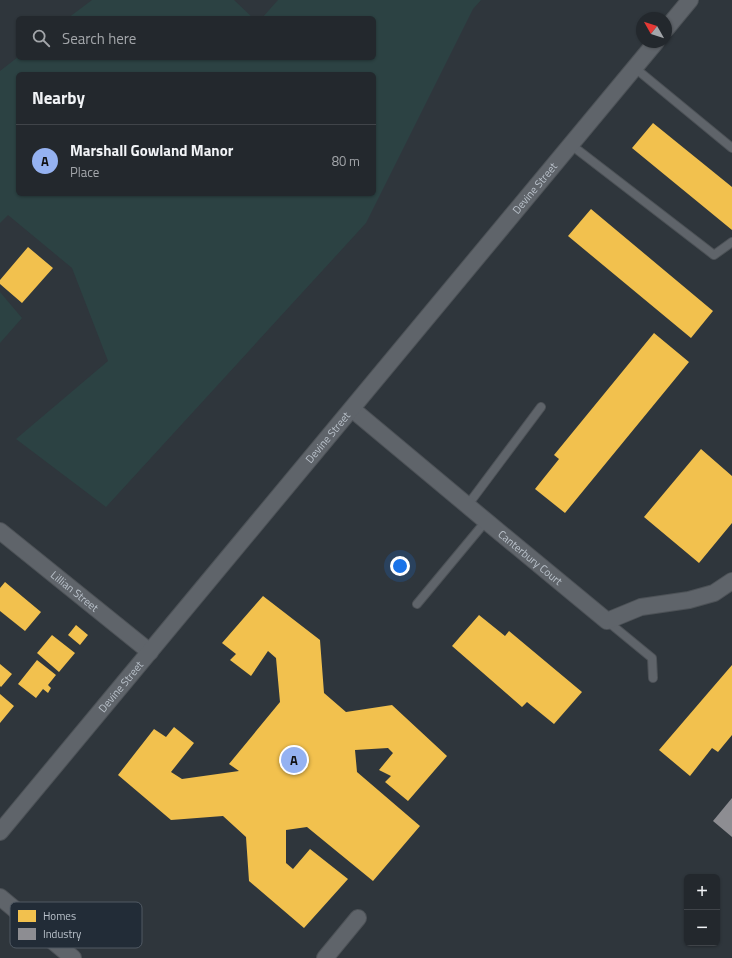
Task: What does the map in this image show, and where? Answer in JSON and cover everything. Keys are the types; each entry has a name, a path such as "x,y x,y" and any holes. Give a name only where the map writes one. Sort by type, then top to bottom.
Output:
{"street":[{"path":"672,22 690,0"},
{"name":"Devine Street","path":"0,832 651,48"},
{"name":"Canterbury Court","path":"352,409 607,621"},
{"name":"Lillian Street","path":"0,531 150,652"},
{"path":"607,621 641,607 689,600 714,593 732,581"},
{"path":"0,897 10,905"},
{"path":"326,958 358,918"},
{"path":"61,948 73,958"}],"lane":[{"path":"635,68 732,148"},
{"path":"570,144 714,255 732,242"},
{"path":"467,506 541,407"},
{"path":"417,604 486,521"},
{"path":"607,621 652,658 653,678"}],"green space":[{"path":"92,0 234,0 251,16 71,16"},
{"path":"278,0 481,0 473,9 366,223 106,507 16,439 108,361 72,268 8,215 0,223 0,71 16,59 16,60 376,60 376,16 264,16"},
{"path":"0,292 22,318 0,343"}],"building: Homes":[{"path":"653,123 732,187 732,230 632,148"},
{"path":"591,209 713,311 691,338 568,236"},
{"path":"28,247 53,268 22,303 0,284 0,280"},
{"path":"654,333 689,362 565,513 535,489 559,459 554,455"},
{"path":"701,449 732,476 732,523 699,563 644,517"},
{"path":"5,582 41,612 25,631 0,611 0,588"},
{"path":"263,596 320,640 324,693 346,712 392,705 447,756 408,801 385,782 391,776 379,770 393,753 388,748 355,750 357,772 420,826 373,881 307,827 286,830 286,863 293,869 310,849 348,879 304,928 249,881 246,837 223,816 171,820 118,775 154,729 166,737 174,727 194,743 171,772 182,779 239,771 229,764 280,702 276,658 268,651 251,676 230,660 236,654 222,643"},
{"path":"479,615 505,636 509,631 582,692 554,724 527,702 522,707 452,646"},
{"path":"76,625 88,635 80,645 68,635"},
{"path":"52,635 75,653 59,672 37,653"},
{"path":"37,660 56,675 48,685 51,688 48,693 43,689 36,698 18,684"},
{"path":"0,664 12,674 1,687 0,686"},
{"path":"732,665 732,735 718,752 712,748 690,776 659,750"},
{"path":"0,694 14,706 0,723"}],"building: Industry":[{"path":"732,798 732,837 713,821"}],"place":[{"name":"Marshall Gowland Manor","path":"294,760"}]}
